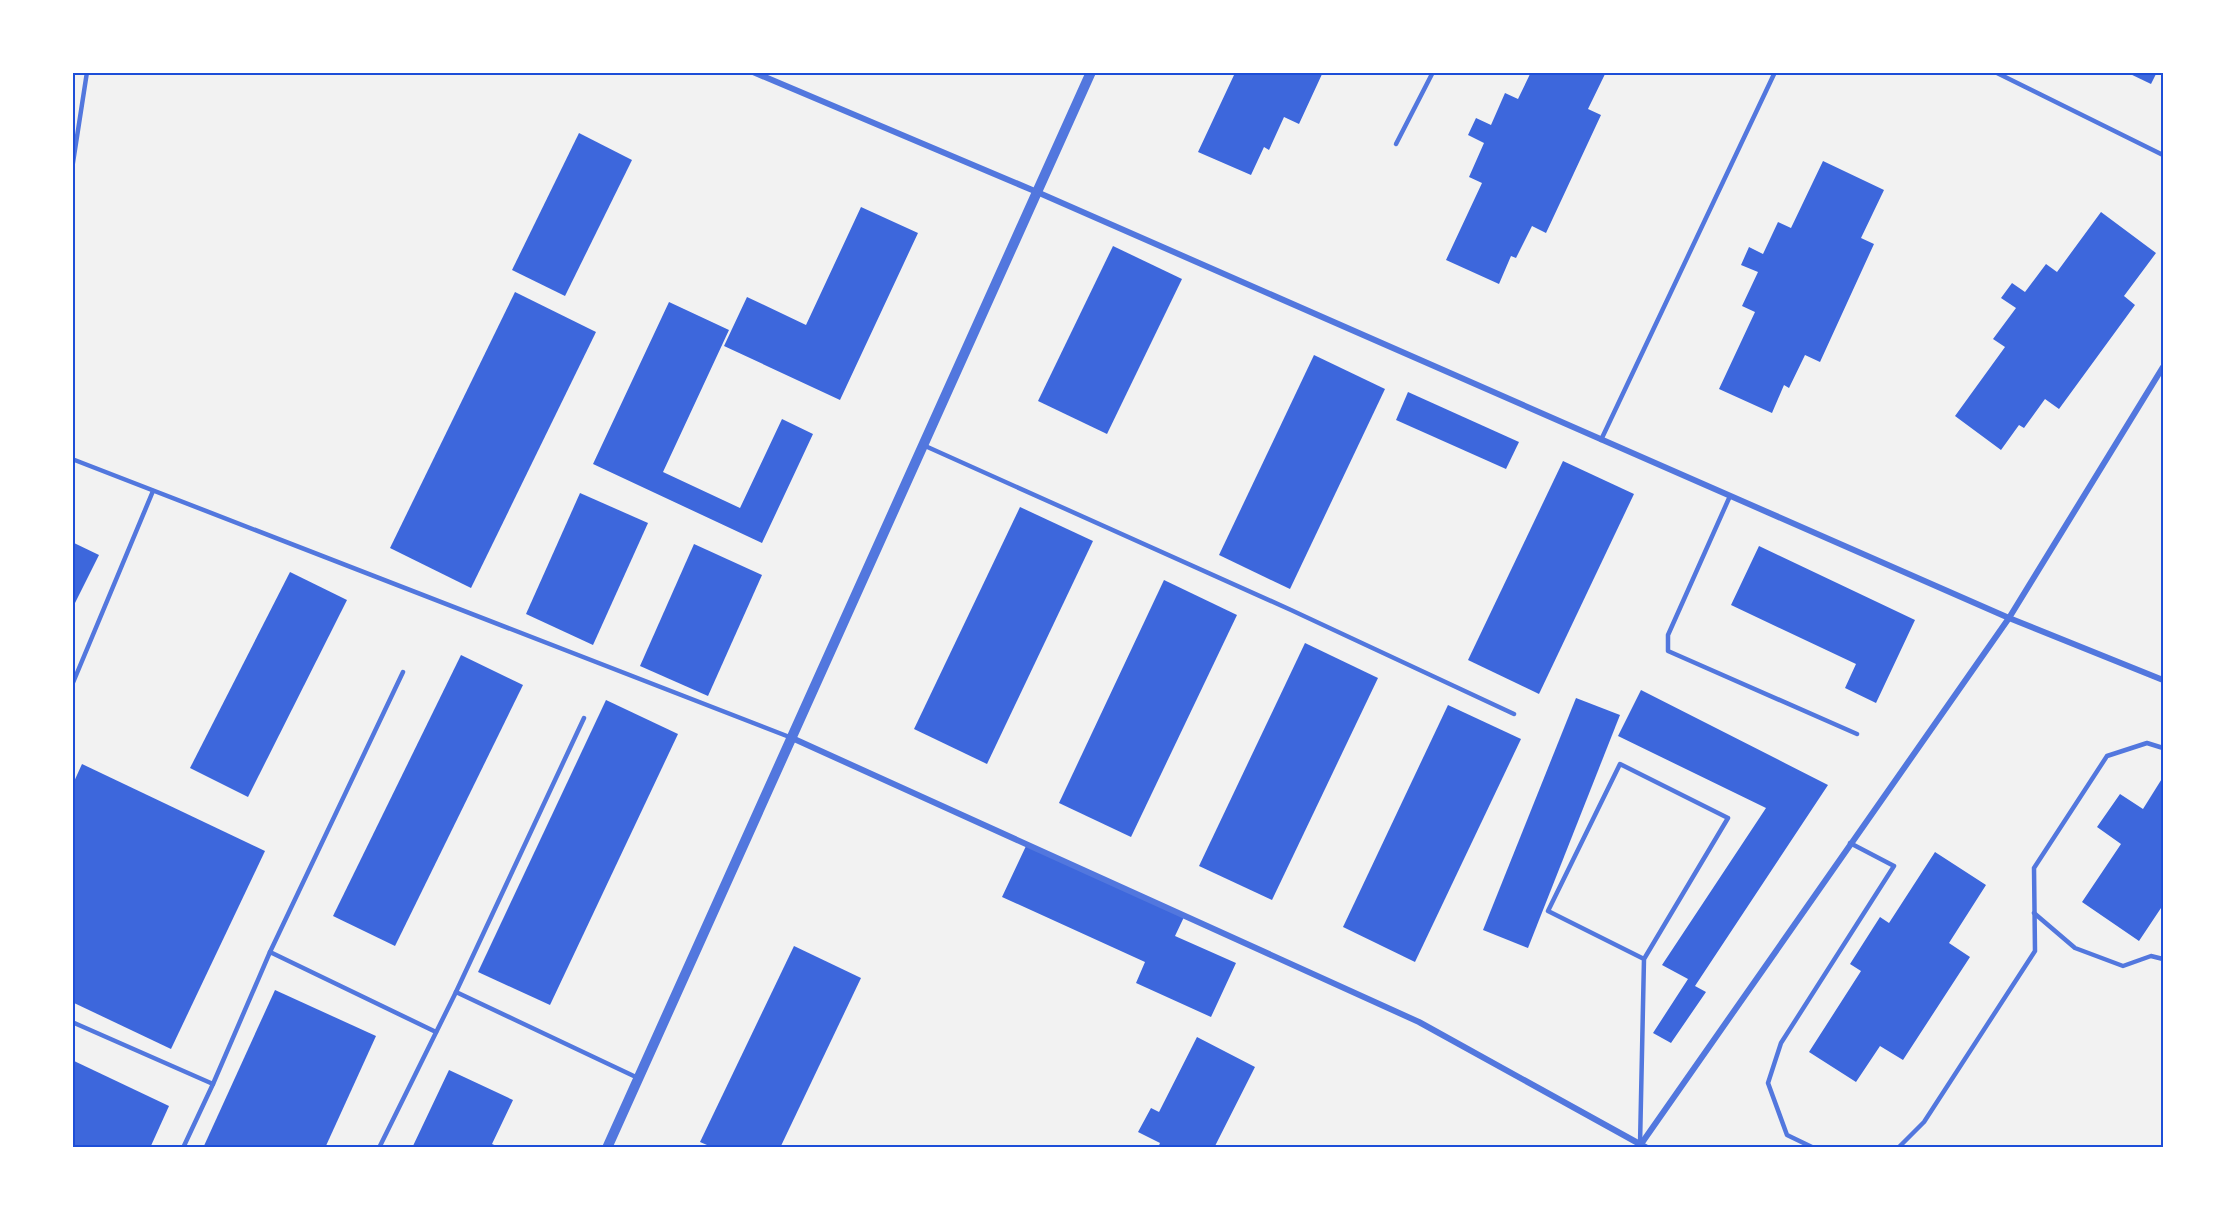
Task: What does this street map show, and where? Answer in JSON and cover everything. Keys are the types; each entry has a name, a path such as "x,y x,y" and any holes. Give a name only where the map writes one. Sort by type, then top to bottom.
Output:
{"street":[{"path":"753,72 1037,192 2009,618 2163,680"},
{"path":"608,1148 1090,72"},
{"path":"792,738 1419,1022 1642,1147 1850,843 2009,618 2163,367"}],"lane":[{"path":"72,169 87,72"},
{"path":"1396,144 1433,72"},
{"path":"1601,440 1775,72"},
{"path":"1995,72 2163,155"},
{"path":"923,445 1281,605 1514,714"},
{"path":"72,459 792,738"},
{"path":"72,685 153,491"},
{"path":"1730,496 1668,635 1668,651 1857,734"},
{"path":"183,1148 270,952 403,672"},
{"path":"379,1148 456,992 584,718"},
{"path":"1898,1148 1924,1122 2035,951 2034,868 2107,756 2147,743 2163,748"},
{"path":"1642,1147 1644,959 1728,818 1620,764 1548,911 1644,959"},
{"path":"1814,1148 1787,1135 1768,1083 1781,1043 1894,866 1850,843"},
{"path":"2034,913 2075,948 2123,966 2151,956 2163,959"},
{"path":"270,952 436,1032"},
{"path":"456,992 639,1078"},
{"path":"72,1022 213,1084"}],"building":[{"path":"1229,72 1323,72 1299,124 1284,117 1269,150 1264,147 1251,175 1198,152 1234,75"},
{"path":"1531,72 1606,72 1588,109 1601,115 1546,233 1532,226 1516,258 1511,256 1499,284 1446,260 1482,183 1469,177 1484,143 1468,135 1476,118 1491,125 1505,93 1518,99"},
{"path":"2126,72 2157,72 2151,84"},
{"path":"579,133 632,160 565,296 512,270"},
{"path":"1823,161 1884,190 1861,238 1874,244 1820,362 1805,355 1789,388 1784,385 1772,413 1719,389 1755,312 1742,306 1758,272 1741,265 1749,247 1763,254 1778,222 1791,228"},
{"path":"861,207 918,233 840,400 724,346 747,297 806,325"},
{"path":"2101,212 2156,253 2124,296 2135,305 2059,409 2045,399 2024,428 2019,425 2001,450 1955,416 2005,347 1993,339 2016,308 2001,298 2012,283 2025,292 2046,264 2057,272"},
{"path":"1113,246 1182,279 1107,434 1038,401"},
{"path":"515,292 596,332 471,588 390,548"},
{"path":"669,302 729,330 663,472 740,508 782,419 813,434 762,543 593,464"},
{"path":"1314,355 1385,389 1290,589 1219,555"},
{"path":"1408,392 1519,442 1506,469 1396,420"},
{"path":"1563,461 1634,494 1539,694 1468,660"},
{"path":"580,493 648,523 593,645 526,614"},
{"path":"1020,507 1093,541 987,764 914,729"},
{"path":"72,542 99,555 72,609"},
{"path":"694,544 762,575 708,696 640,666"},
{"path":"1759,546 1915,620 1876,703 1845,688 1856,664 1731,605"},
{"path":"290,572 347,600 248,797 190,768"},
{"path":"1164,580 1237,615 1131,837 1059,803"},
{"path":"1305,643 1378,678 1272,900 1199,866"},
{"path":"461,655 523,685 395,946 333,916"},
{"path":"1641,690 1828,785 1695,986 1706,992 1671,1043 1653,1033 1688,979 1662,965 1766,808 1618,736"},
{"path":"1576,698 1620,715 1528,948 1483,930"},
{"path":"606,700 678,734 550,1005 478,972"},
{"path":"1448,705 1521,739 1415,962 1343,927"},
{"path":"82,764 265,851 171,1049 72,1002 72,786"},
{"path":"2163,777 2163,905 2139,941 2082,902 2121,844 2097,827 2120,794 2143,809"},
{"path":"1026,846 1184,917 1175,936 1236,963 1211,1017 1136,983 1145,962 1002,897"},
{"path":"1935,852 1986,885 1949,943 1970,957 1903,1060 1880,1046 1856,1082 1809,1052 1861,971 1850,964 1880,917 1889,923"},
{"path":"794,946 861,978 780,1148 714,1148 700,1142"},
{"path":"275,990 376,1036 325,1148 203,1148"},
{"path":"1197,1037 1255,1067 1214,1148 1158,1148 1160,1143 1138,1132 1151,1108 1159,1112"},
{"path":"72,1060 169,1106 150,1148 72,1148"},
{"path":"449,1070 513,1100 492,1144 501,1148 412,1148"}]}
